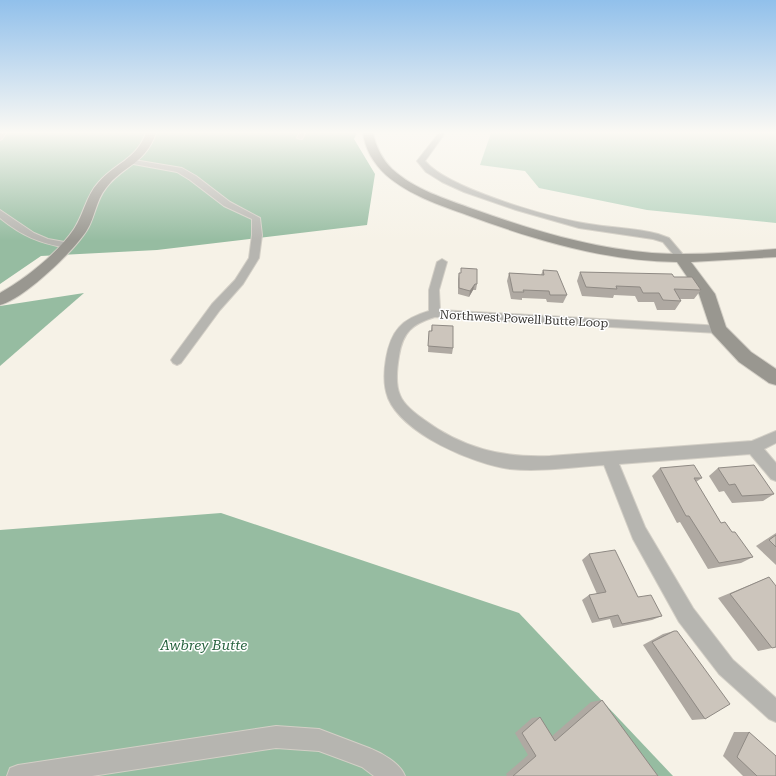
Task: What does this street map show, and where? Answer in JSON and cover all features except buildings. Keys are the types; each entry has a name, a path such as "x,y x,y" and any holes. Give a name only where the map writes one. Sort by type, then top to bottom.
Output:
{"main road":[{"path":"0,300 8,296 41,269 67,245 79,232 101,185 121,169"},
{"path":"387,169 433,198 512,228 544,238 612,252 650,257 681,258 776,253"},
{"path":"681,258 707,294 718,329 745,358 776,378"}],"street":[{"path":"175,169 193,178 227,204 256,218 257,235 254,258 239,282 216,308 177,360"},
{"path":"426,169 436,176 462,189 535,213 579,225 655,236 666,240 681,258"},
{"path":"0,213 26,234 46,242 67,245"},
{"path":"434,314 434,290 442,262"},
{"name":"Northwest Powell Butte Loop","path":"718,329 434,314 410,322 401,331 395,342 390,376 390,391 397,403 408,415 430,432 456,446 480,456 498,460 542,463 609,459 753,447 776,437"},
{"path":"753,447 776,474"},
{"path":"609,459 639,533 686,615 726,667 776,712"},
{"path":"18,776 276,737 319,740 369,758 394,776"}],"green space":[{"path":"0,169 372,169 375,174 367,225 157,250 41,256 0,284"},
{"path":"512,169 776,169 776,223 647,210 539,188 525,171"},
{"path":"84,293 0,366 0,306"},
{"name":"Awbrey Butte","path":"221,513 519,613 673,776 0,776 0,530"}]}
